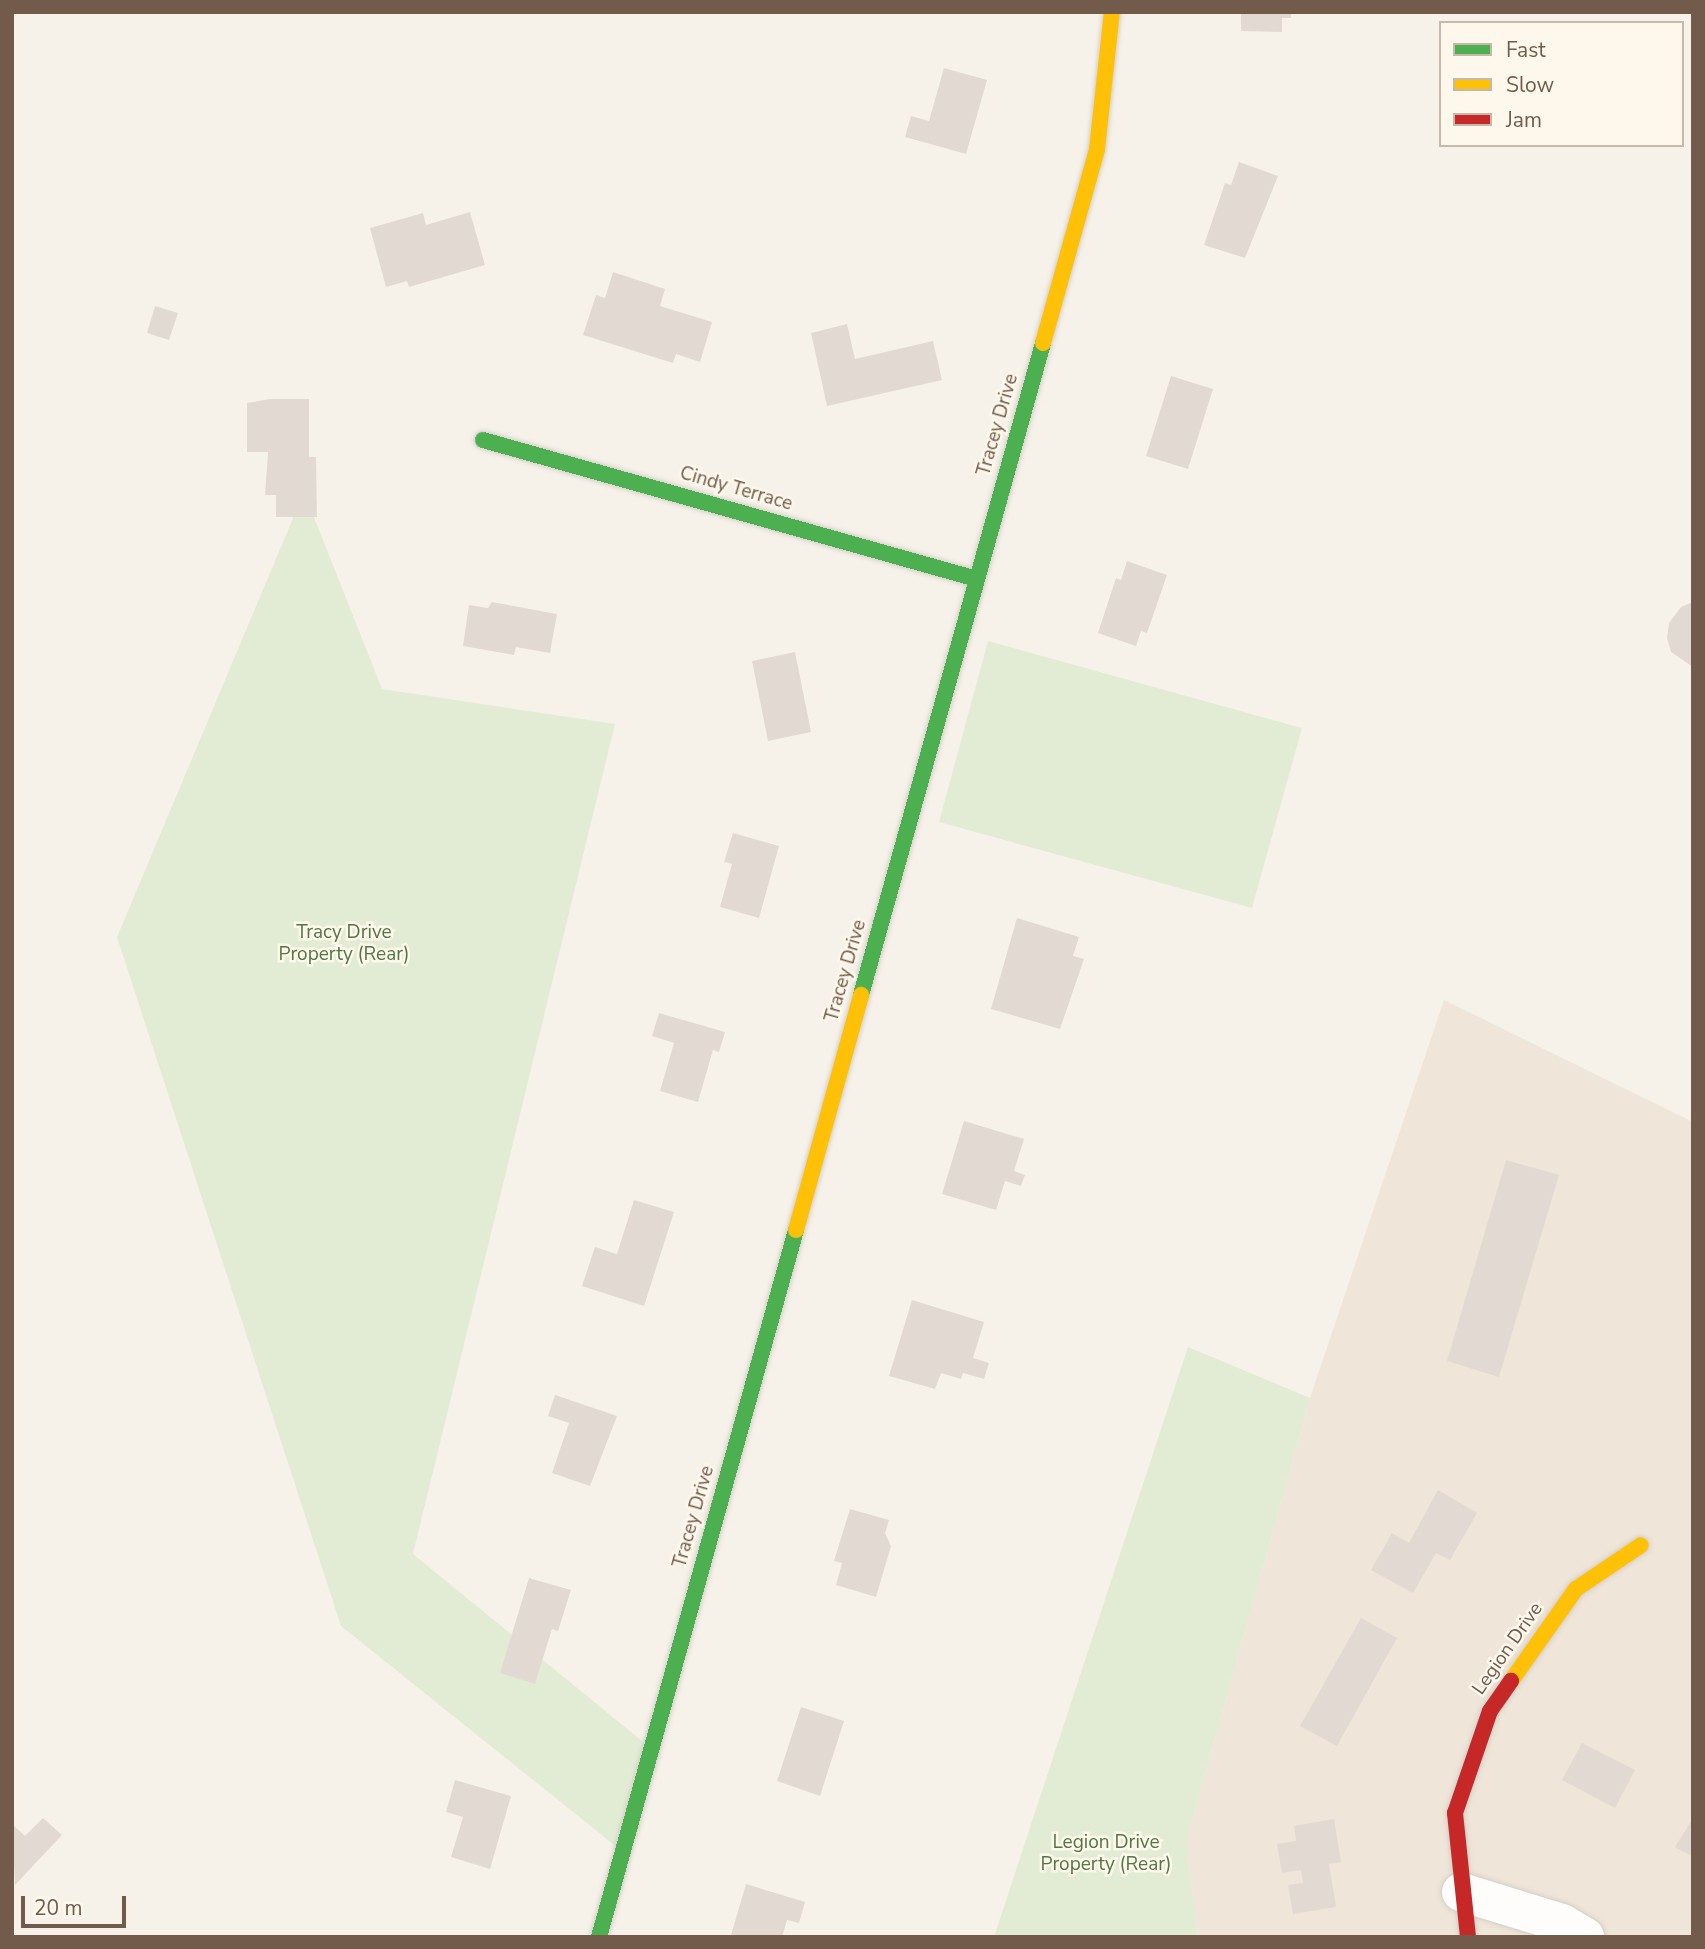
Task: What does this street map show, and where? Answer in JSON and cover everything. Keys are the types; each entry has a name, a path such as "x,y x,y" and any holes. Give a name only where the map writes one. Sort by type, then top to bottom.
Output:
{"street":[{"name":"Tracey Drive","path":"598,1937 1097,149 1112,12"},
{"name":"Cindy Terrace","path":"483,440 977,579"},
{"name":"Legion Drive","path":"1468,1937 1461,1892 1455,1813 1490,1711 1576,1589 1641,1545"},
{"path":"1461,1892 1562,1923 1585,1937"}],"shaded area":[{"path":"1444,1000 1693,1122 1693,1937 1198,1937 1186,1842 1310,1398"}],"green space":[{"name":"Tracy Drive Property (Rear)","path":"304,492 382,689 615,724 413,1554 647,1745 618,1848 341,1626 117,937"},
{"path":"988,641 1302,728 1252,908 939,822"},
{"name":"Legion Drive Property (Rear)","path":"1188,1347 1310,1398 1186,1842 1198,1937 994,1937"}],"building":[{"path":"1241,12 1291,12 1291,18 1282,18 1282,32 1241,31"},
{"path":"944,68 987,80 966,154 905,137 911,116 929,121"},
{"path":"1239,162 1278,176 1245,258 1204,245 1225,183 1231,185"},
{"path":"470,212 485,265 409,287 407,281 386,287 370,228 423,213 426,225"},
{"path":"613,272 665,289 660,306 712,322 700,362 676,354 673,363 583,335 596,295 605,298"},
{"path":"155,306 178,313 169,340 147,333"},
{"path":"847,324 855,359 933,341 942,380 827,406 811,333"},
{"path":"1171,376 1213,389 1188,469 1146,456"},
{"path":"270,399 309,399 309,457 316,457 317,517 276,517 276,495 265,495 268,452 247,452 247,403"},
{"path":"1127,561 1167,575 1147,633 1141,631 1136,646 1098,633 1116,578 1121,580"},
{"path":"492,602 557,614 550,653 516,647 514,655 463,646 469,605 488,608"},
{"path":"1693,602 1693,667 1671,652 1667,638 1669,623 1681,607"},
{"path":"795,652 811,732 768,741 752,661"},
{"path":"733,833 779,846 759,918 720,907 732,864 724,862"},
{"path":"1017,918 1079,937 1073,956 1084,959 1060,1029 991,1009"},
{"path":"659,1013 725,1032 719,1052 713,1050 698,1102 660,1091 674,1043 652,1036"},
{"path":"964,1121 1024,1139 1014,1171 1025,1175 1021,1186 1005,1181 996,1210 942,1194"},
{"path":"1506,1160 1559,1175 1499,1377 1447,1361"},
{"path":"634,1200 674,1212 644,1306 582,1286 595,1247 617,1254"},
{"path":"912,1300 984,1322 973,1358 989,1363 984,1379 963,1373 961,1379 941,1373 935,1389 889,1376"},
{"path":"555,1395 617,1416 590,1486 552,1473 569,1423 548,1416"},
{"path":"1438,1490 1477,1513 1450,1560 1436,1553 1413,1593 1371,1570 1392,1533 1409,1543"},
{"path":"850,1509 889,1520 885,1533 891,1546 876,1597 836,1585 842,1563 834,1561"},
{"path":"529,1578 571,1590 558,1631 552,1629 535,1684 500,1673"},
{"path":"1361,1618 1397,1638 1337,1746 1300,1726"},
{"path":"801,1707 844,1721 820,1796 777,1781"},
{"path":"1582,1743 1635,1770 1615,1808 1562,1780"},
{"path":"455,1780 511,1796 490,1869 451,1857 463,1817 446,1812"},
{"path":"43,1818 62,1835 15,1885 12,1824 25,1836"},
{"path":"1693,1818 1693,1857 1675,1847"},
{"path":"1334,1819 1341,1862 1329,1864 1336,1907 1293,1914 1288,1885 1303,1883 1301,1870 1282,1873 1277,1844 1296,1841 1294,1826"},
{"path":"746,1884 805,1902 799,1923 787,1920 782,1937 731,1935"}],"traffic: fast":[{"path":"861,995 1043,343"},
{"path":"483,440 977,579"},
{"path":"599,1937 796,1230"}],"traffic: slow":[{"path":"1043,343 1097,149 1112,12"},
{"path":"796,1230 861,995"},
{"path":"1511,1681 1576,1589 1641,1545"}],"traffic: jam":[{"path":"1468,1937 1455,1813 1490,1711 1511,1681"}]}
